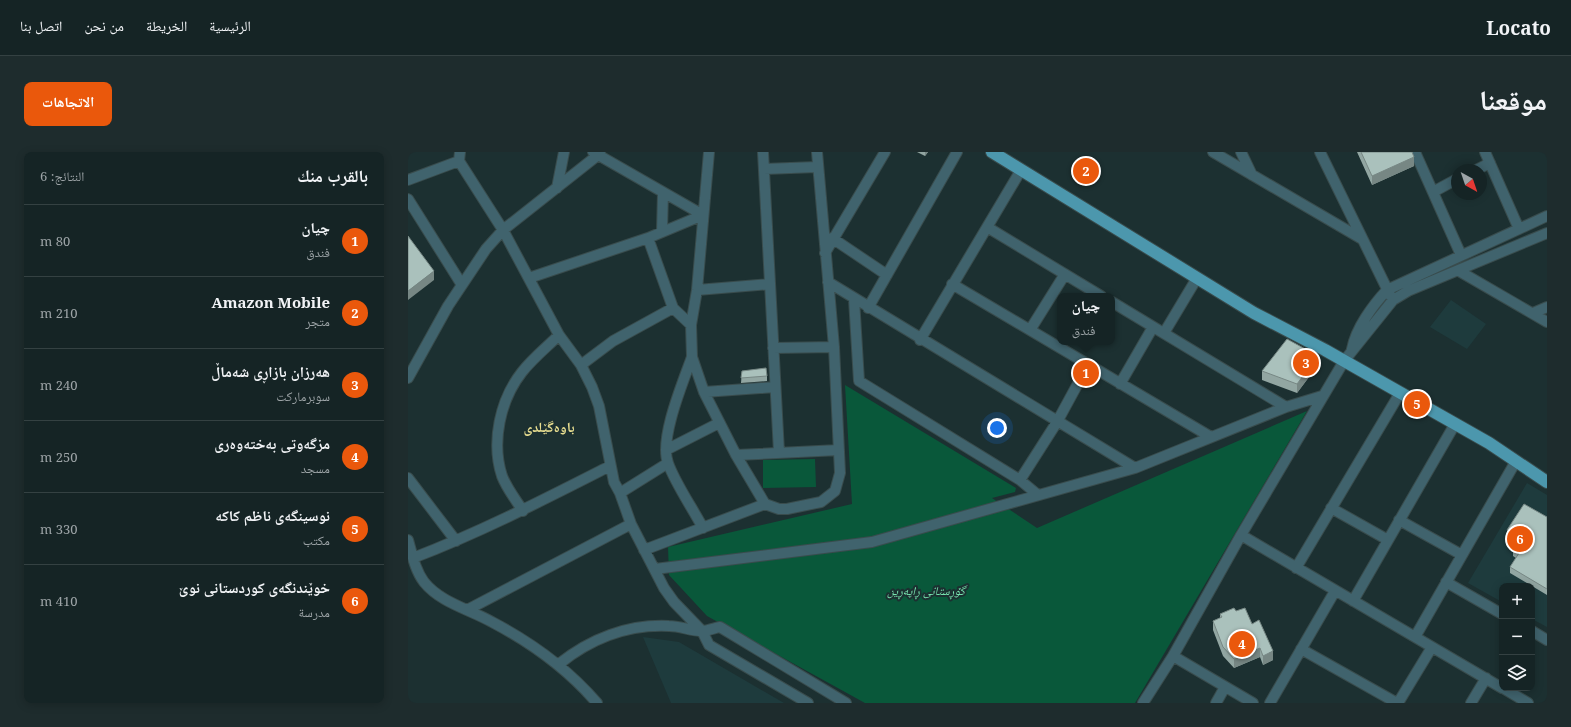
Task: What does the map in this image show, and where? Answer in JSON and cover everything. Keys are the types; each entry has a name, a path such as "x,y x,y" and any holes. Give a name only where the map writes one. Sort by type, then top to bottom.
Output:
{"main road":[{"path":"992,152 1254,313 1344,361 1489,443 1547,482"}],"street":[{"path":"557,188 564,152"},
{"path":"709,152 697,290 691,325 692,357 704,392 718,423 736,455 765,504 779,509 811,505 829,497 835,491 840,473 834,347 816,152"},
{"path":"763,152 779,452"},
{"path":"868,308 957,152"},
{"path":"1213,152 1362,239"},
{"path":"1241,152 1252,175"},
{"path":"1320,152 1393,300"},
{"path":"1414,152 1462,255"},
{"path":"1485,152 1519,229"},
{"path":"408,378 462,285 486,249 503,230 557,188 597,153 703,215"},
{"path":"825,253 832,238 883,153"},
{"path":"408,180 460,156 503,230 560,335 581,365 600,406 614,482 620,493 631,524 664,588 674,602 702,631 710,645 808,703"},
{"path":"764,169 817,167"},
{"path":"920,340 1021,170"},
{"path":"1432,192 1451,183"},
{"path":"662,232 663,192"},
{"path":"408,199 462,285"},
{"path":"529,278 648,238 703,215"},
{"path":"1143,703 1173,656 1322,396 1352,349 1359,331 1371,310 1387,290 1547,216"},
{"path":"987,227 1096,293"},
{"path":"1352,349 1363,339 1393,300 1408,292 1547,233"},
{"path":"648,238 673,308 691,325"},
{"path":"832,238 887,275"},
{"path":"1459,271 1547,322"},
{"path":"1030,330 1065,274"},
{"path":"1164,333 1197,278"},
{"path":"828,282 920,340 1135,468"},
{"path":"697,290 770,284"},
{"path":"952,284 1211,437"},
{"path":"854,299 859,381 1020,480 1038,494"},
{"path":"1115,304 1286,407"},
{"path":"1533,313 1547,307"},
{"path":"581,365 613,341 673,308"},
{"path":"1120,384 1153,327"},
{"path":"523,511 503,477 499,460 498,440 500,421 504,404 522,372 560,335"},
{"path":"773,348 834,347"},
{"path":"692,357 675,406 666,450 668,463 703,528"},
{"path":"1020,480 1056,422 1088,365"},
{"path":"704,392 775,387"},
{"path":"1296,568 1400,393"},
{"path":"655,569 872,542 1038,494 1135,468 1286,407 1322,396"},
{"path":"666,450 718,423"},
{"path":"1352,601 1455,424"},
{"path":"736,455 839,450"},
{"path":"1415,637 1516,461"},
{"path":"620,493 668,463"},
{"path":"413,558 456,541 523,511 610,466"},
{"path":"408,478 456,541"},
{"path":"644,550 765,504"},
{"path":"1331,508 1388,540"},
{"path":"1399,520 1462,555"},
{"path":"467,610 631,524"},
{"path":"1241,535 1499,686"},
{"path":"408,540 419,574 429,588 447,601 519,637 559,664 597,703"},
{"path":"1446,582 1499,612"},
{"path":"1270,703 1336,591"},
{"path":"559,664 582,647 604,637 628,630 654,626 669,626 702,631 720,627 846,703"},
{"path":"1535,633 1547,640"},
{"path":"1301,649 1397,703 1432,647"},
{"path":"1173,656 1253,703"},
{"path":"1471,703 1486,678"},
{"path":"1216,703 1225,687"},
{"path":"1507,691 1528,703"}],"shaded area":[{"path":"1451,300 1486,324 1467,349 1430,327"},
{"path":"1527,483 1547,495 1547,627 1535,621 1535,583 1499,583 1499,600 1468,583"},
{"path":"643,637 679,642 784,703 671,703"}],"green space":[{"name":"گۆڕستانی ڕاپەڕین","path":"845,385 1016,488 1015,492 992,498 1037,528 1307,411 1135,703 865,703 707,616 669,575 668,547 852,504"},
{"path":"815,459 816,487 763,488 763,460"}],"building":[{"path":"1361,152 1412,152 1414,157 1372,176"},
{"path":"408,236 434,271 408,291"},
{"path":"1287,339 1318,356 1297,384 1262,371"},
{"path":"766,368 767,376 741,378 742,371"},
{"path":"1524,504 1547,517 1547,589 1510,567 1519,553 1513,549 1520,537 1507,530"},
{"path":"1234,608 1236,611 1245,608 1252,624 1259,620 1273,651 1263,656 1260,648 1234,659 1223,647 1213,621 1222,617 1220,614"}],"place":[{"name":"Amazon Mobile","path":"1086,171"},
{"name":"هەرزان بازاڕی شەماڵ","path":"1306,363"},
{"name":"چيان","path":"1086,373"},
{"name":"نوسینگەی ناظم کاکە","path":"1417,404"},
{"name":"خوێندنگەی کوردستانی نوێ","path":"1520,539"},
{"name":"مزگەوتی بەختەوەری","path":"1242,644"}],"district":[{"name":"باوەگێلدی","path":"549,426"}]}
